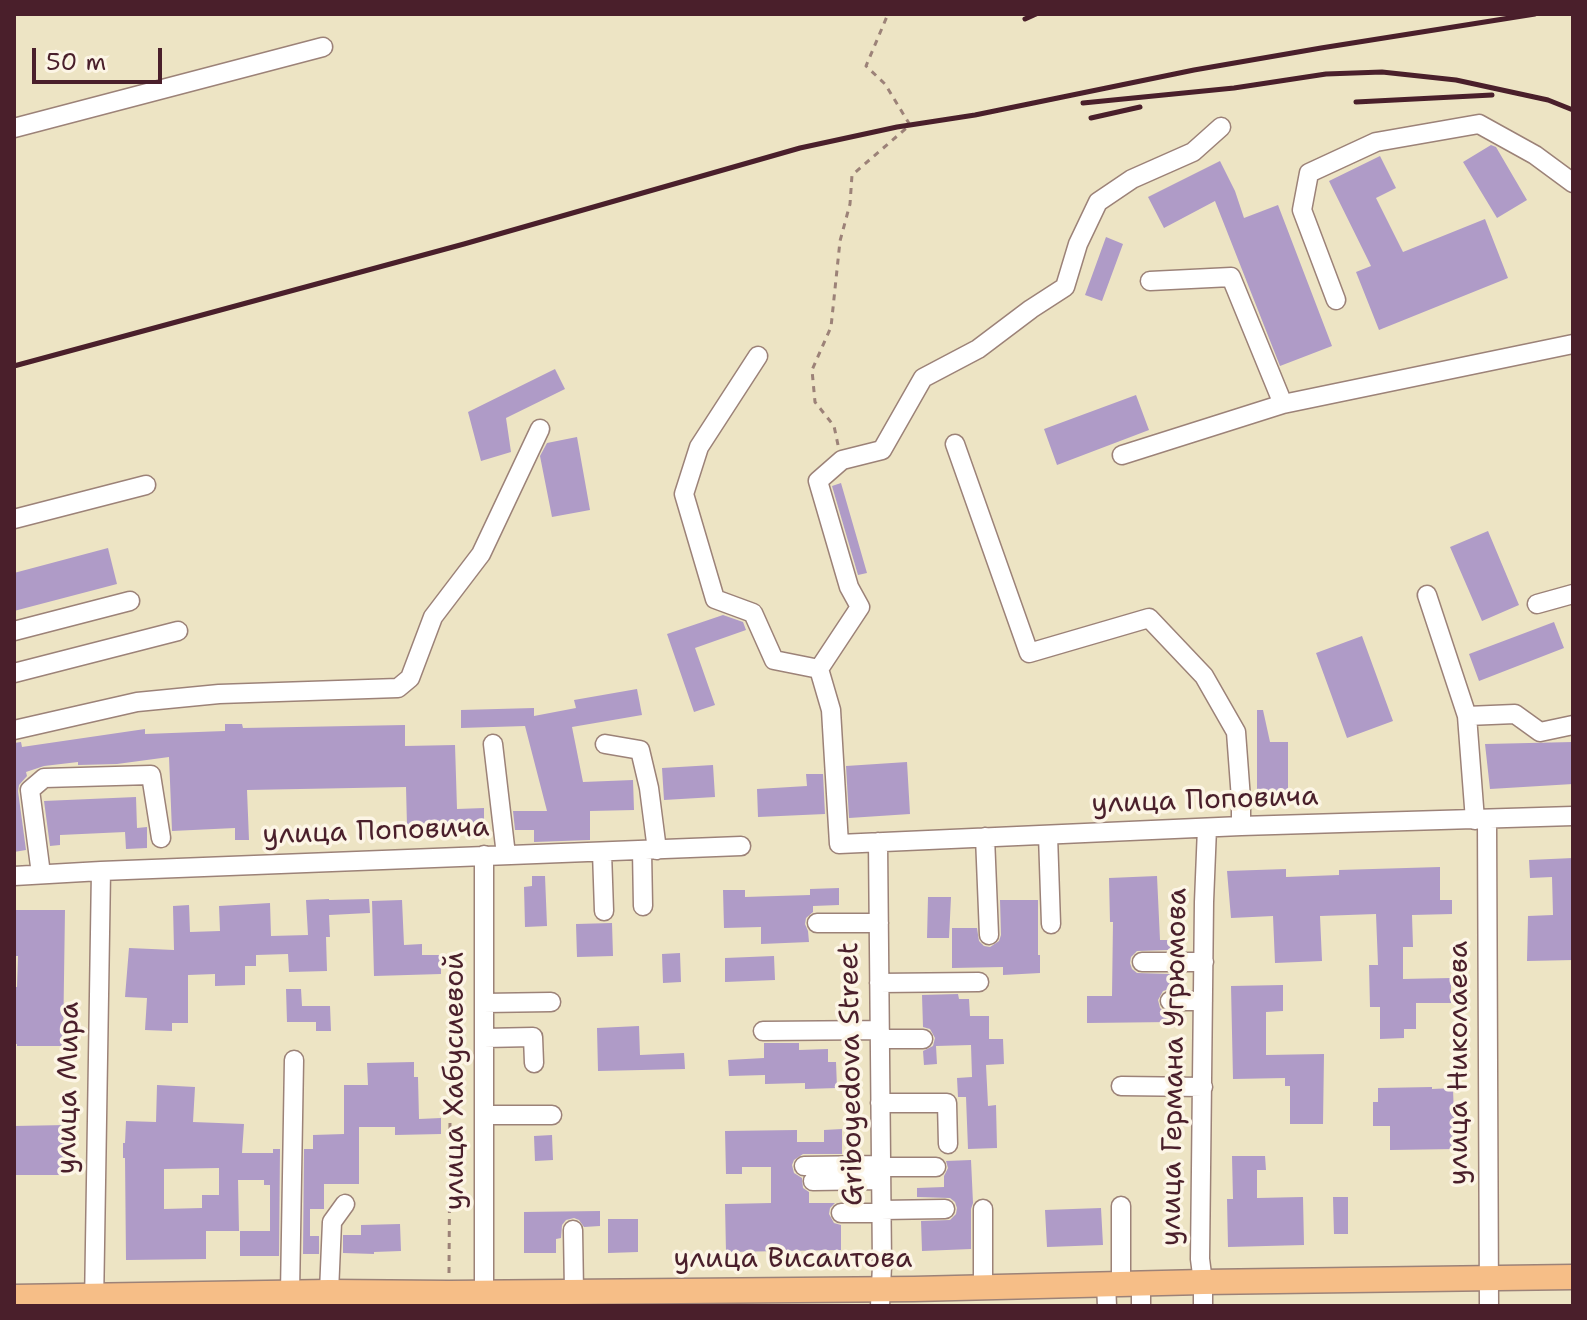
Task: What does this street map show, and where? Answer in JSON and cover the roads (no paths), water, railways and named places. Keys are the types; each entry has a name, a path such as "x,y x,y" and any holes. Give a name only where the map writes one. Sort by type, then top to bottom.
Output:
{"main road":[{"name":"улица Висаитова","path":"14,1297 94,1301 329,1292 449,1293 484,1299 574,1292 600,1299 881,1298 983,1288 1011,1297 1203,1294 1490,1278 1573,1277"}],"street":[{"path":"14,128 323,47"},
{"path":"1336,300 1302,210 1309,173 1376,142 1479,124 1535,155 1573,183"},
{"path":"758,356 699,447 684,494 715,599 753,613 774,660 819,669 860,607 849,587 818,481 842,460 882,450 923,378 978,349 1065,287 1078,244 1098,202 1132,179 1193,152 1221,127"},
{"path":"1150,281 1231,277 1283,404"},
{"path":"1122,455 1283,404 1573,344"},
{"path":"14,730 137,702 219,694 398,688 410,678 433,617 481,554 540,429"},
{"path":"955,444 1029,653 1149,618 1204,676 1236,732 1241,826"},
{"path":"14,519 146,485"},
{"path":"1537,604 1573,594"},
{"name":"улица Николаева","path":"1427,595 1467,716 1481,820 1489,1306"},
{"path":"14,631 130,601"},
{"path":"14,673 178,631"},
{"name":"улица Поповича","path":"819,669 831,710 839,844 1241,826 1573,816"},
{"path":"1467,716 1515,714 1540,732 1573,725"},
{"path":"493,744 506,855"},
{"path":"605,744 640,750 649,788 649,850 643,906"},
{"path":"41,874 30,790 44,778 151,775 161,838"},
{"name":"улица Германа Угрюмова","path":"1203,1294 1200,1259 1207,828"},
{"path":"1048,835 1051,924"},
{"path":"985,837 989,935"},
{"name":"Griboyedova Street","path":"878,842 881,1298"},
{"name":"улица Поповича","path":"14,876 741,846"},
{"path":"602,852 604,911"},
{"name":"улица Хабусиевой","path":"484,855 484,1299"},
{"name":"улица Мира","path":"94,1301 101,871"},
{"path":"817,923 879,923"},
{"path":"1142,962 1204,962"},
{"path":"879,983 979,982"},
{"path":"1170,1001 1203,1001"},
{"path":"484,1003 551,1002"},
{"path":"763,1031 880,1034 923,1039"},
{"path":"484,1038 533,1037 534,1063"},
{"path":"290,1293 294,1060"},
{"path":"1121,1086 1203,1087"},
{"path":"880,1103 947,1103 948,1144"},
{"path":"484,1115 552,1115"},
{"path":"809,1174 936,1167"},
{"path":"329,1292 332,1222 345,1204"},
{"path":"1121,1206 1123,1293"},
{"path":"841,1213 945,1209"},
{"path":"983,1209 983,1288"},
{"path":"573,1230 574,1292"}],"railway":[{"path":"1025,19 1036,14"},
{"path":"14,366 464,244 800,148 1194,70 1535,14"},
{"path":"1083,103 1234,88 1326,74 1382,72 1456,80 1548,100 1573,110"},
{"path":"1356,102 1492,95"},
{"path":"1091,118 1140,107"}]}
